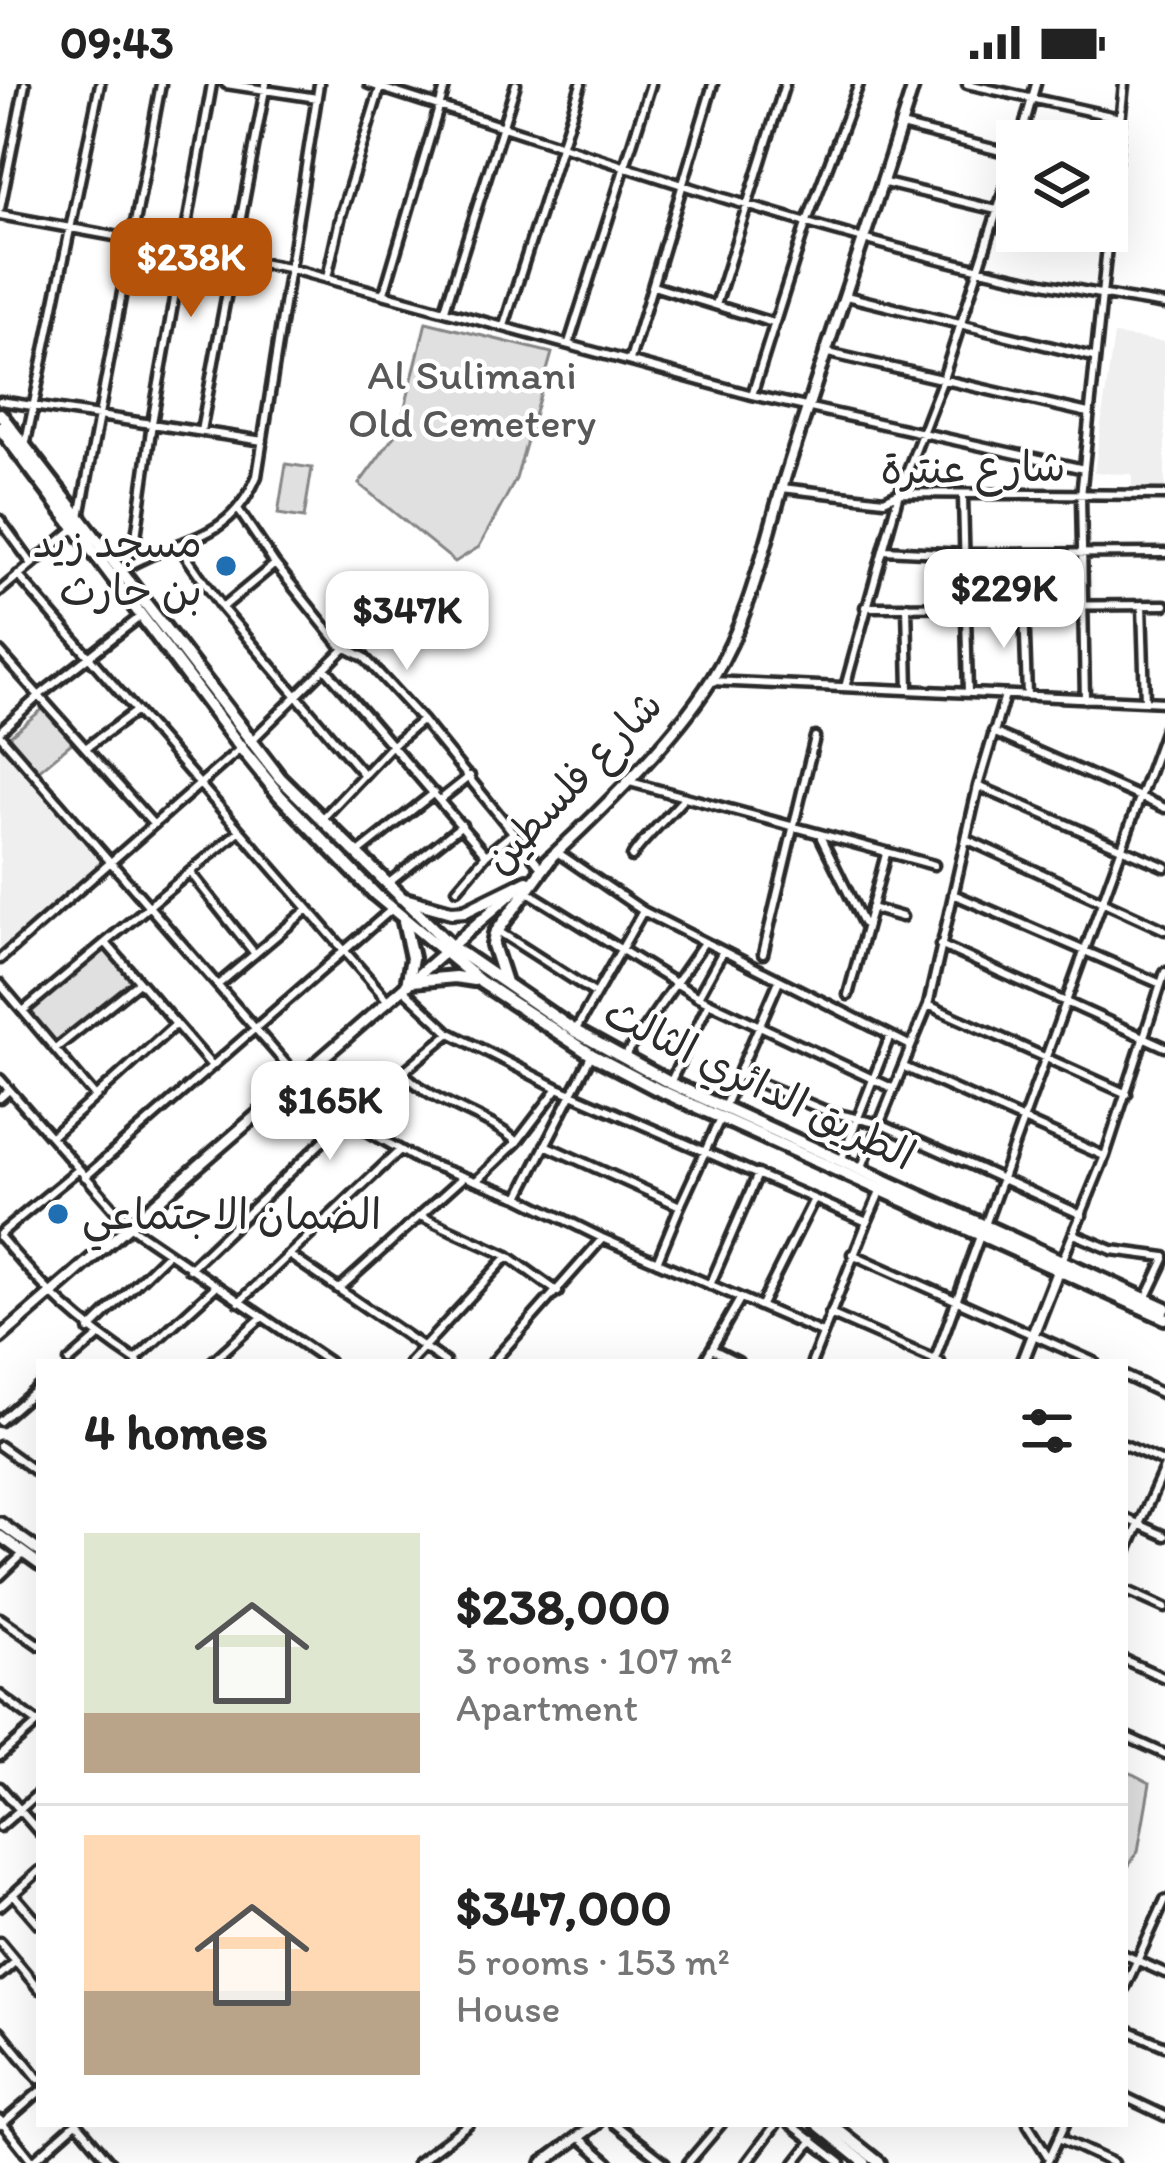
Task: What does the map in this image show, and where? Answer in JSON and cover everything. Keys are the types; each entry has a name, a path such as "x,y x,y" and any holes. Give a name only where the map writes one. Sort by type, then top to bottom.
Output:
{"highway":[{"name":"الطريق الدائري الثالث","path":"0,414 142,616 246,745 388,884 403,918 575,1031 722,1113 860,1169 1165,1318"},
{"name":"الطريق الدائري الثالث","path":"0,428 119,572 280,796 481,982 592,1055 881,1190 982,1230"},
{"path":"507,986 493,945 496,931 549,859"},
{"path":"394,903 466,911 527,887"},
{"path":"403,918 412,958 407,985 455,977 481,982"},
{"name":"الطريق الدائري الثالث","path":"1060,1266 1165,1307"}],"street":[{"path":"25,84 0,212 289,268 752,395 1084,469"},
{"path":"25,445 100,84"},
{"path":"0,591 77,524 161,84"},
{"path":"139,559 136,537 152,423 212,84"},
{"path":"226,84 317,98"},
{"path":"119,572 139,559 212,533 238,509 256,476 319,84"},
{"path":"369,84 860,239 1100,295 1165,305"},
{"path":"384,293 446,84"},
{"path":"445,309 516,84"},
{"path":"504,326 581,84"},
{"path":"569,343 651,84"},
{"path":"630,360 713,84"},
{"path":"716,305 785,84"},
{"path":"752,395 806,224 859,84"},
{"name":"شارع فلسطين","path":"549,859 627,781 711,681 746,604 860,239 885,183 914,84"},
{"path":"968,84 1120,118 1124,84"},
{"path":"1025,120 1036,84"},
{"path":"327,278 380,86"},
{"path":"201,431 265,87"},
{"path":"901,126 996,148"},
{"path":"885,183 996,211"},
{"path":"845,687 899,494 996,218"},
{"path":"1085,699 1081,496 1106,252"},
{"path":"652,286 773,323"},
{"path":"843,295 1093,357"},
{"path":"824,352 1088,413"},
{"path":"0,401 264,441"},
{"name":"شارع عنترة","path":"782,488 884,500 899,494 1165,495"},
{"path":"963,496 968,693"},
{"path":"238,509 275,564 345,649 364,657 514,832 549,859 703,944 912,1047"},
{"path":"0,520 32,564"},
{"path":"179,546 222,608 364,775"},
{"path":"884,550 1165,553"},
{"path":"222,608 275,564"},
{"path":"18,575 388,1002"},
{"path":"865,607 1165,604"},
{"path":"1024,605 1027,696"},
{"path":"1142,605 1144,701"},
{"path":"907,606 909,690"},
{"path":"142,616 41,694 0,733 299,1079 346,1119 399,1150 519,1197 822,1333"},
{"path":"0,959 246,745 345,649"},
{"path":"0,652 153,824"},
{"path":"326,669 486,855"},
{"path":"711,681 1165,702"},
{"path":"860,1169 928,1005 978,786 1005,695"},
{"path":"87,747 136,711"},
{"path":"322,819 422,720"},
{"path":"937,1359 1165,729"},
{"path":"994,732 1165,808"},
{"path":"763,954 815,737"},
{"path":"357,854 470,776"},
{"path":"627,781 934,865"},
{"path":"978,786 1165,866"},
{"path":"632,857 636,847 656,832 685,797"},
{"path":"388,884 462,824"},
{"path":"23,1011 238,832"},
{"path":"458,889 486,855 514,832"},
{"path":"820,836 865,926"},
{"path":"965,839 1165,930"},
{"path":"848,995 887,853"},
{"path":"190,872 255,954"},
{"path":"527,887 621,952 698,997 894,1090"},
{"name":"شارع فلسطين","path":"0,1338 527,887"},
{"path":"952,894 1161,984"},
{"path":"85,1177 345,952 394,903"},
{"path":"220,984 308,908"},
{"path":"870,908 902,916"},
{"path":"575,1031 643,911"},
{"path":"496,931 596,994"},
{"path":"106,944 212,1066"},
{"path":"623,1059 703,944"},
{"path":"940,945 1165,1047"},
{"path":"698,997 722,953"},
{"path":"1023,1359 1105,1156 1165,972"},
{"path":"56,1049 139,982"},
{"path":"657,1262 778,982"},
{"path":"0,984 94,1095"},
{"path":"407,985 449,1033 558,1088 867,1222"},
{"path":"670,1084 709,1002"},
{"path":"928,1005 1127,1094"},
{"path":"51,1137 176,1025"},
{"path":"189,1269 346,1119 449,1033"},
{"path":"841,1161 890,1036"},
{"path":"519,1197 592,1055"},
{"path":"904,1066 1105,1156"},
{"path":"404,1072 418,1088 493,1124 517,1142"},
{"path":"738,1074 826,1111 880,1124 1082,1215"},
{"path":"0,1079 129,1226 324,1359"},
{"path":"475,1182 517,1142 558,1088"},
{"path":"0,1098 9,1090"},
{"path":"545,1145 680,1206"},
{"path":"238,1302 399,1150"},
{"path":"80,1169 0,1236 49,1296 133,1359"},
{"path":"710,1285 758,1174"},
{"path":"340,1288 463,1178"},
{"path":"813,1359 881,1190"},
{"path":"761,1305 814,1199"},
{"path":"420,1216 508,1256 558,1292"},
{"path":"1074,1234 1112,1250 1165,1258 1146,1299"},
{"path":"496,1359 602,1238"},
{"path":"89,1330 168,1252"},
{"path":"852,1254 1087,1359"},
{"path":"289,1255 440,1359"},
{"path":"413,1359 508,1256"},
{"path":"138,1359 214,1287"},
{"path":"706,1359 740,1300"},
{"path":"830,1314 931,1359"},
{"path":"215,1359 261,1318"},
{"path":"72,1359 98,1337"},
{"path":"712,1349 732,1359"},
{"path":"1128,1377 1165,1395"},
{"path":"0,1421 36,1391"},
{"path":"0,1445 36,1472"},
{"path":"1128,1446 1165,1465 1128,1549"},
{"path":"30,1468 36,1463"},
{"path":"1128,1520 1165,1536"},
{"path":"0,1523 34,1548"},
{"path":"0,1536 34,1548"},
{"path":"0,1576 34,1548"},
{"path":"1128,1591 1165,1608"},
{"path":"0,1618 36,1643"},
{"path":"1128,1661 1165,1678"},
{"path":"0,1695 36,1722"},
{"path":"0,1756 36,1725"},
{"path":"1128,1737 1165,1754"},
{"path":"0,1787 36,1829"},
{"path":"0,1828 36,1796"},
{"path":"0,1906 36,1874"},
{"path":"13,1894 36,1921"},
{"path":"1128,1980 1165,1901"},
{"path":"0,1942 36,1985"},
{"path":"1128,1956 1165,1973"},
{"path":"0,1975 16,1961"},
{"path":"1128,2030 1165,2046"},
{"path":"0,2031 36,2075"},
{"path":"36,2094 1,2123 33,2162 78,2127"},
{"path":"1128,2098 1165,2116"},
{"path":"80,2127 111,2163"},
{"path":"419,2163 464,2127"},
{"path":"548,2162 592,2127"},
{"path":"618,2127 665,2163"},
{"path":"688,2163 718,2127"},
{"path":"747,2163 774,2127"},
{"path":"795,2127 841,2163"},
{"path":"821,2127 865,2163"},
{"path":"835,2127 880,2163"},
{"path":"1030,2127 1048,2160"},
{"path":"1048,2160 1064,2127"},
{"path":"579,2137 609,2163"},
{"path":"1059,2138 1113,2163"},
{"path":"795,2163 813,2140"}],"shaded area":[{"path":"1114,335 1165,342 1165,487 1132,488 1132,474 1094,473"},
{"path":"0,736 106,863 0,957"}],"green space":[{"name":"Al Sulimani Old Cemetery","path":"426,322 552,353 516,479 479,547 455,562 359,484 400,428"},
{"path":"286,464 312,468 304,518 278,514"},
{"path":"45,707 74,741 36,773 7,738"},
{"path":"106,944 139,982 56,1048 23,1011"},
{"path":"1128,1772 1150,1783 1138,1851 1128,1867"}],"place":[{"name":"مسجد زيد بن حارث","path":"226,566"},
{"name":"الضمان الاجتماعي","path":"58,1214"}]}
